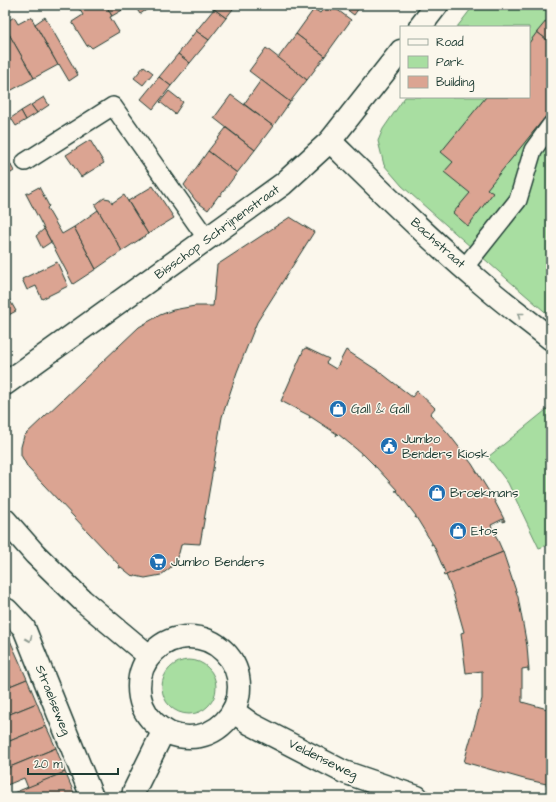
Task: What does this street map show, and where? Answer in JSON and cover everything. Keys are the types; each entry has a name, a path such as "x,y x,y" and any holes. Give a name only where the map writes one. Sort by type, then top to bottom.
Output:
{"street":[{"path":"421,26 437,5"},
{"name":"Bisschop Schrijnenstraat","path":"5,384 283,184 330,141 400,52"},
{"name":"Bachstraat","path":"330,141 464,268 551,339"},
{"path":"5,520 35,554 82,600 149,656"},
{"name":"Straelseweg","path":"5,610 7,610 24,628 92,797"},
{"path":"192,636 209,641 223,650 233,663 239,679 238,695 233,711 223,723 210,732 194,737 178,736 164,730 151,720 142,706 139,690 140,674 149,656 159,647 175,639 192,636"},
{"name":"Veldenseweg","path":"233,711 251,724 344,772 417,797"},
{"path":"133,797 164,730"}],"lane":[{"path":"25,162 113,106 207,239"},
{"path":"464,268 518,200 533,150 551,125"}],"green space":[{"path":"474,5 551,5 551,317 402,186 384,165 378,141 383,129 404,98 530,98 530,26 458,26"},
{"path":"551,406 551,544 539,548 508,483 488,457"},
{"path":"189,660 199,662 208,668 214,677 216,687 214,697 208,706 199,712 189,714 179,712 170,706 164,697 162,687 164,677 170,668 179,662"}],"building":[{"path":"77,5 106,5 112,16 110,17 119,32 92,48 89,45 87,46 72,22 83,15"},
{"path":"106,5 131,5 112,16"},
{"path":"134,5 154,5 140,14"},
{"path":"217,5 236,5 226,18 214,9"},
{"path":"327,5 331,5 351,20 325,56 296,34 314,9 320,13"},
{"path":"341,5 361,5 354,15"},
{"path":"214,9 226,18 209,40 196,31"},
{"path":"551,15 551,43 537,32"},
{"path":"14,17 18,24 31,17 58,65 34,78 5,27 5,23"},
{"path":"45,17 78,75 69,81 59,64 58,65 35,24"},
{"path":"5,27 34,78 10,91 5,82"},
{"path":"196,31 209,40 190,63 178,54"},
{"path":"537,32 551,43 551,110 487,189 493,193 468,226 453,213 470,193 444,172 453,162 441,152 485,98 530,98 530,42"},
{"path":"296,34 325,56 307,80 278,58"},
{"path":"266,48 307,80 290,102 249,71"},
{"path":"178,54 190,63 171,86 159,77"},
{"path":"144,66 153,73 143,85 134,78"},
{"path":"159,77 171,86 153,109 141,99"},
{"path":"261,80 290,102 273,126 244,104"},
{"path":"5,82 10,91 5,94"},
{"path":"169,91 183,102 175,114 160,102"},
{"path":"231,95 273,126 255,150 214,118"},
{"path":"44,97 49,105 37,113 31,105"},
{"path":"31,105 37,113 26,120 21,111"},
{"path":"21,111 26,120 16,126 11,118"},
{"path":"226,128 255,150 237,173 208,151"},
{"path":"90,140 104,163 81,177 66,155"},
{"path":"208,151 237,173 208,210 196,201 184,185"},
{"path":"7,158 14,171 5,177 5,160"},
{"path":"153,186 174,218 148,234 128,201"},
{"path":"39,187 49,206 47,208 62,234 74,227 96,269 73,284 26,194"},
{"path":"124,195 148,234 122,251 95,205 104,198 110,199 112,203"},
{"path":"98,210 122,251 96,269 74,227"},
{"path":"290,217 314,232 257,322 237,372 222,417 200,544 183,543 175,561 170,568 161,575 145,578 131,575 121,567 119,568 120,566 28,468 21,455 21,447 24,436 139,327 160,315 173,310 195,306 213,306 217,265"},
{"path":"44,229 51,242 42,248 36,236"},
{"path":"57,262 68,286 42,299 36,286 27,290 22,279"},
{"path":"5,292 16,311 5,317"},
{"path":"306,348 329,359 326,363 336,369 346,350 380,372 412,397 417,391 435,408 430,414 448,433 472,464 505,521 503,522 503,519 491,525 503,552 444,576 443,574 445,572 433,544 431,545 432,543 416,517 415,518 416,516 397,491 395,491 397,490 376,467 374,467 375,466 363,454 361,456 361,453 338,434 336,436 337,434 311,417 309,418 310,416 281,401 304,349"},
{"path":"503,552 518,597 527,646 529,671 528,668 522,669 522,702 551,710 551,785 464,762 482,699 482,671 466,673 461,633 464,632 453,593 446,575"},
{"path":"9,638 27,679 5,688 5,640"},
{"path":"27,679 37,703 5,716 5,688"},
{"path":"37,703 46,726 5,743 5,716"},
{"path":"46,726 56,748 5,769 5,743"},
{"path":"56,748 65,772 28,788 24,778 7,785 5,780 5,769"},
{"path":"65,772 75,795 71,797 7,797 12,795 11,794"},
{"path":"249,793 260,797 238,797"}],"place":[{"name":"Gall & Gall","path":"338,409"},
{"name":"Jumbo Benders Kiosk","path":"389,446"},
{"name":"Broekmans","path":"437,493"},
{"name":"Etos","path":"458,531"},
{"name":"Jumbo Benders","path":"158,562"}]}
